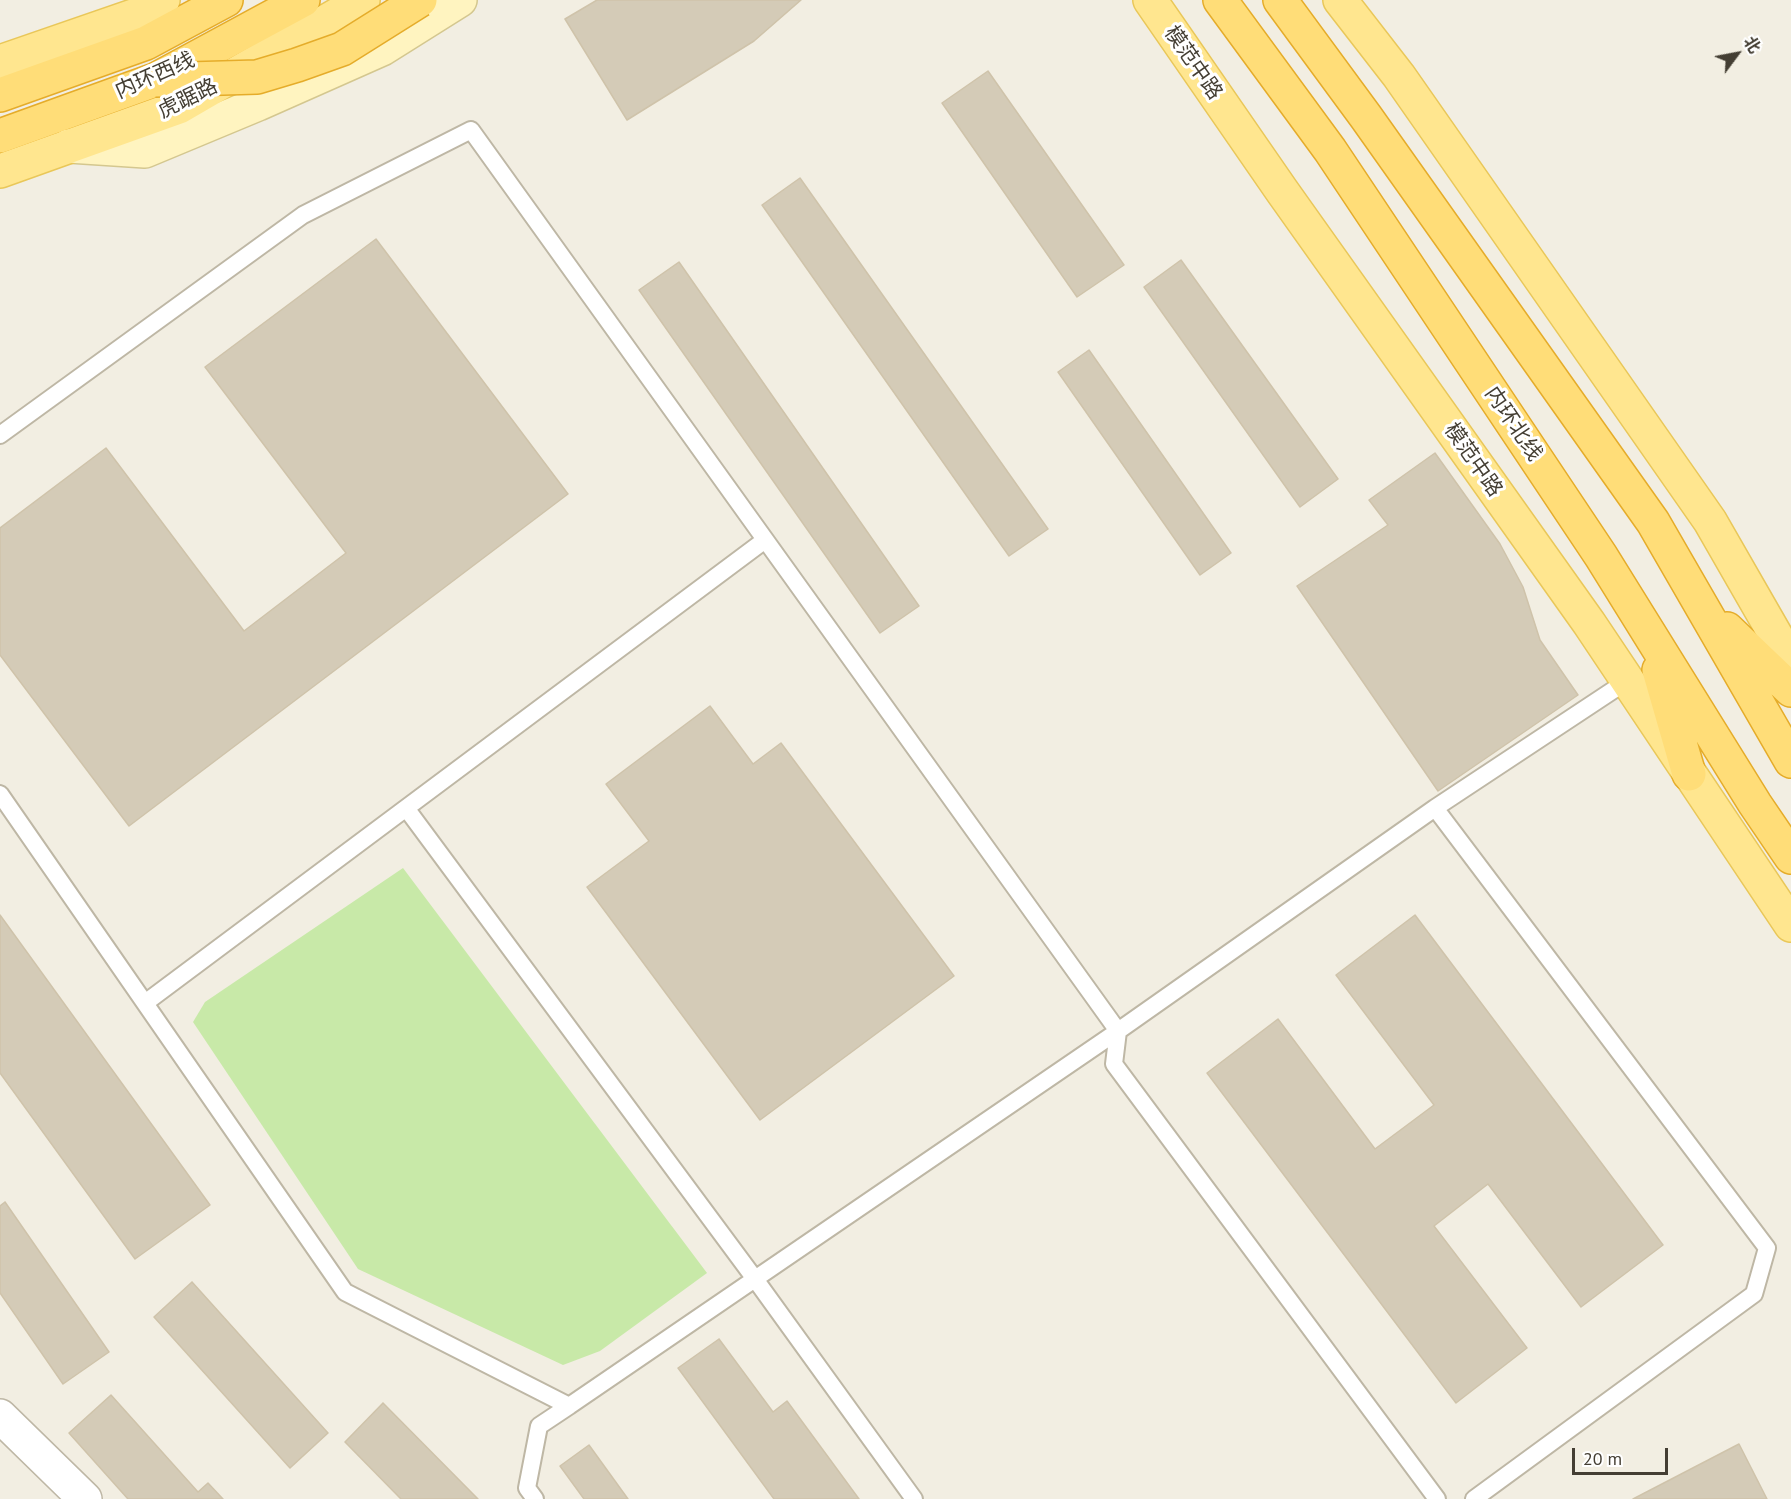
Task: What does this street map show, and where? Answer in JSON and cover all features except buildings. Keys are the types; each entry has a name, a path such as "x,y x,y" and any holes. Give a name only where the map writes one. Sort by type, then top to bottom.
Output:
{"highway":[{"name":"内环西线","path":"0,95 146,43 226,0"},
{"name":"内环西线","path":"0,136 155,80 303,0"},
{"path":"155,80 257,77 297,66 342,49 420,0"},
{"name":"内环北线","path":"1220,0 1330,150 1601,556 1755,804 1791,857"},
{"path":"1280,0 1366,117 1653,522 1791,761"},
{"path":"1700,603 1791,690"},
{"path":"1648,631 1689,774"}],"main road":[{"path":"0,62 139,14 163,0"},
{"name":"虎踞路","path":"0,171 179,107 363,0"},
{"path":"69,146 145,151 382,49 460,0"},
{"name":"模范中路","path":"1150,0 1288,201 1590,623 1791,925"},
{"path":"1340,0 1399,76 1710,521 1791,663"}],"street":[{"path":"0,1416 85,1499"}],"lane":[{"path":"0,435 303,215 471,130 1118,1031 1114,1064 1437,1499"},
{"path":"145,1003 765,540"},
{"path":"535,1499 527,1488 539,1426 1118,1031 1435,808 1627,681"},
{"path":"0,794 345,1292 569,1406"},
{"path":"406,808 755,1279 914,1499"},
{"path":"1435,808 1767,1248 1754,1294 1474,1499"}],"green space":[{"path":"403,868 707,1273 600,1351 563,1365 358,1269 193,1022 205,1002"}]}
